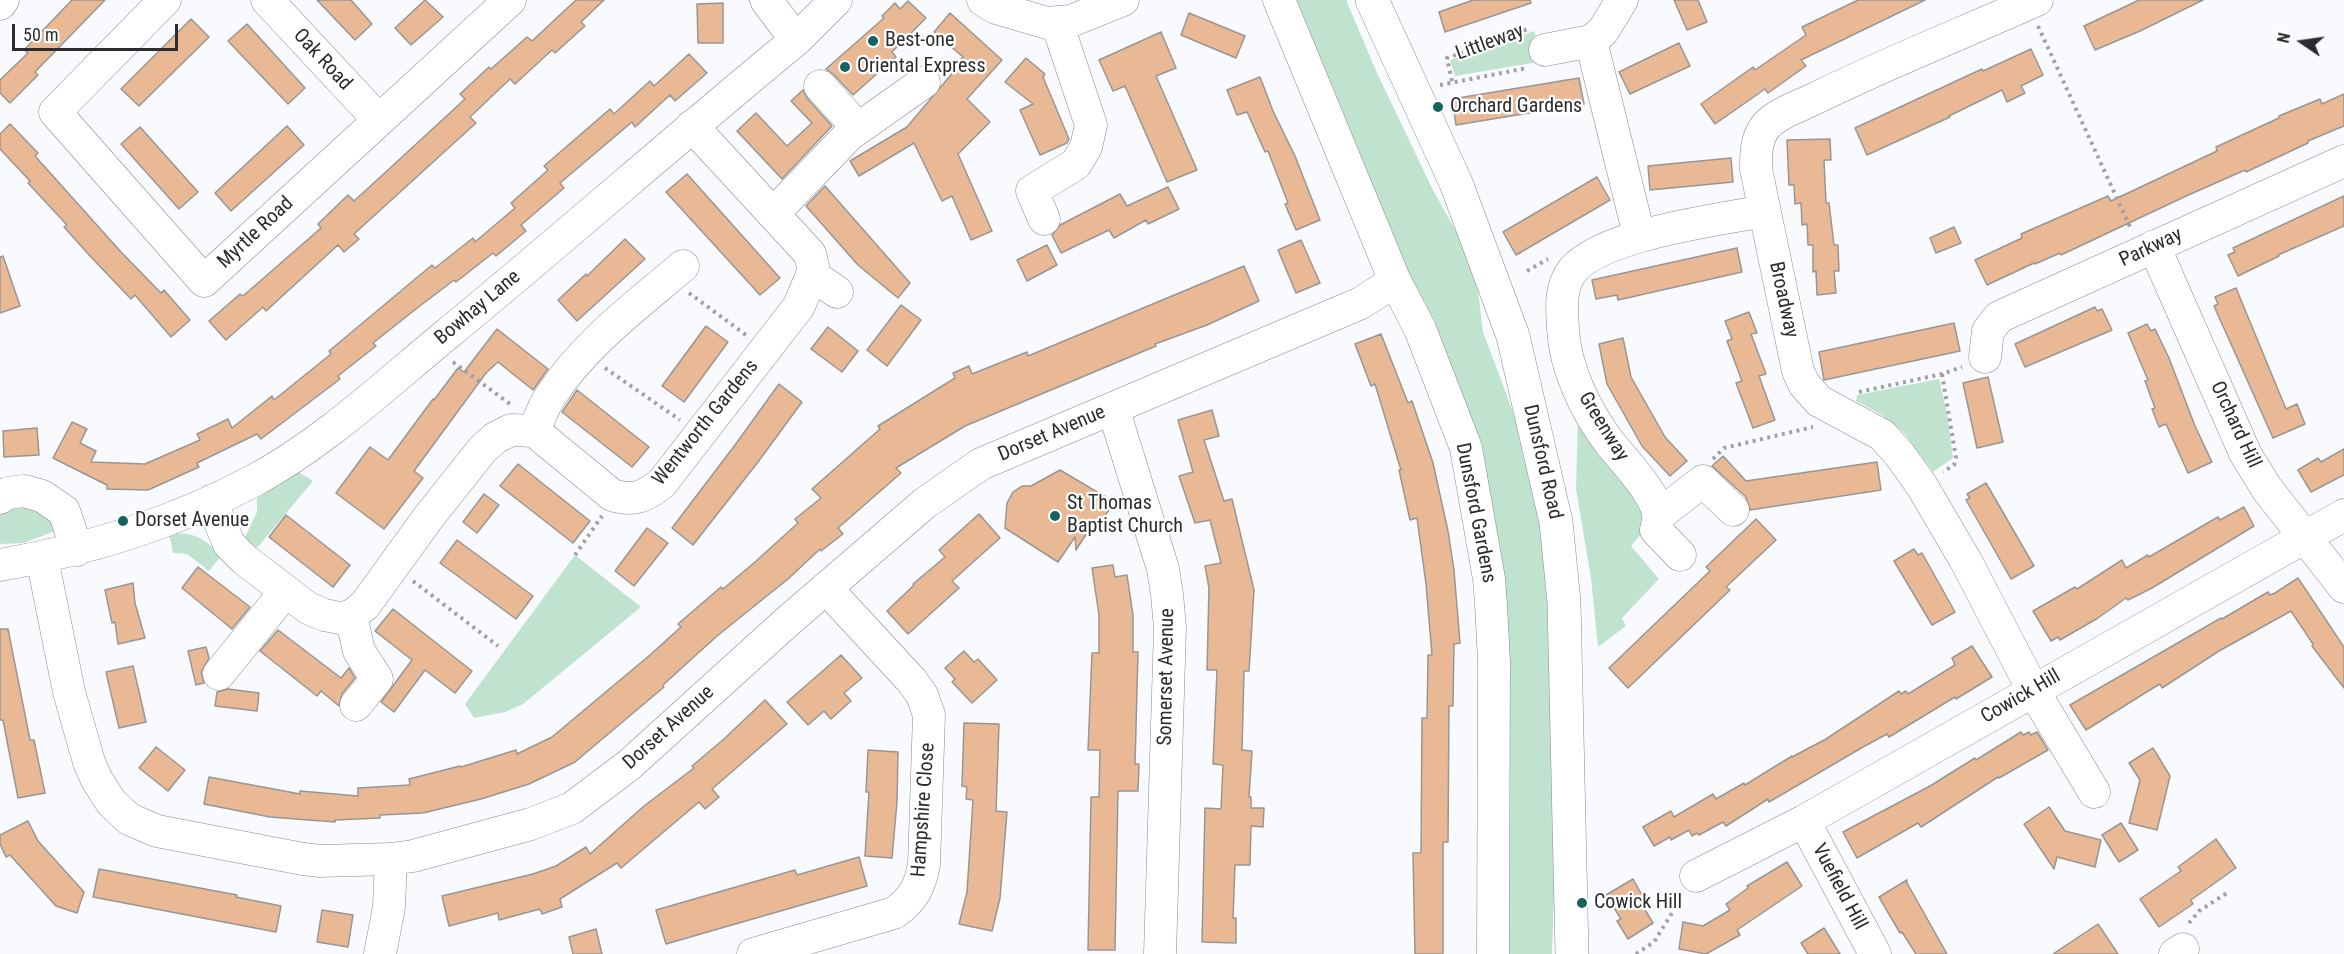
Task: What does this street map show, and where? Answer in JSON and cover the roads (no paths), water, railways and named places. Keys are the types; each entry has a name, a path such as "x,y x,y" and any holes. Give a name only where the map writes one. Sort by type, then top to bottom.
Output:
{"main road":[{"name":"Dunsford Road","path":"1372,0 1456,183 1513,336 1556,522 1564,602 1572,954"}],"street":[{"path":"0,4 3,0"},
{"name":"Myrtle Road","path":"165,0 55,112 204,281 510,0"},
{"name":"Oak Road","path":"267,0 378,119"},
{"path":"766,0 796,40"},
{"name":"Bowhay Lane","path":"0,565 77,550 131,532 211,501 253,481 302,451 432,346 796,40 836,0"},
{"path":"983,0 996,8 1047,23 1071,21 1123,0"},
{"name":"Dunsford Gardens","path":"1279,0 1395,281 1420,329 1466,448 1490,579 1494,662 1493,954"},
{"name":"Broadway","path":"2032,2 1839,87 1777,117 1767,125 1756,151 1756,169 1798,371 1812,395 1819,401 1852,403 1900,455 1922,486 1967,563 2033,690 2094,792"},
{"path":"1618,6 1603,31 1591,41 1640,235"},
{"path":"1044,219 1026,179 1076,164 1086,147 1090,125 1057,23"},
{"name":"Littleway","path":"1545,50 1591,41"},
{"path":"774,213 849,135 924,82"},
{"path":"820,87 858,128"},
{"name":"Wentworth Gardens","path":"535,428 616,496 626,500 649,493 662,483 799,306 824,284 813,266 810,254 692,126"},
{"name":"Parkway","path":"1985,357 1988,331 1999,317 2344,161"},
{"name":"Greenway","path":"1680,555 1656,530 1659,514 1653,498 1603,434 1582,399 1563,337 1563,292 1573,271 1587,257 1640,235 1764,211"},
{"name":"Orchard Hill","path":"2148,249 2245,453 2267,489 2344,587"},
{"path":"211,501 229,544 245,560 308,608 324,615 340,618 351,616 365,605 428,518 488,444 511,430 535,428 549,397 585,353 676,272"},
{"name":"Dorset Avenue","path":"42,558 69,692 89,762 100,786 118,810 129,819 157,831 253,851 320,861 391,859 441,849 531,824 572,808 629,765 826,588 925,503 981,464 1361,303 1395,281"},
{"name":"Somerset Avenue","path":"1113,408 1154,539 1167,594 1170,628 1160,954"},
{"path":"1659,514 1703,481 1733,510"},
{"path":"0,498 8,493 24,491 42,496 64,511 77,550"},
{"name":"Cowick Hill","path":"1696,876 1804,821 2344,516"},
{"name":"Hampshire Close","path":"753,954 894,913 908,903 921,879 924,864 929,715 922,695 912,681 826,588"},
{"path":"219,674 285,592"},
{"path":"351,616 359,651 376,675 376,679 356,705"},
{"name":"Vuefield Hill","path":"1804,821 1875,954"},
{"path":"380,954 389,907 391,859"}],"place":[{"name":"Best-one","path":"873,41"},
{"name":"Oriental Express","path":"845,67"},
{"name":"Orchard Gardens","path":"1438,107"},
{"name":"St Thomas Baptist Church","path":"1055,516"},
{"name":"Dorset Avenue","path":"123,521"},
{"name":"Cowick Hill","path":"1582,903"}]}
